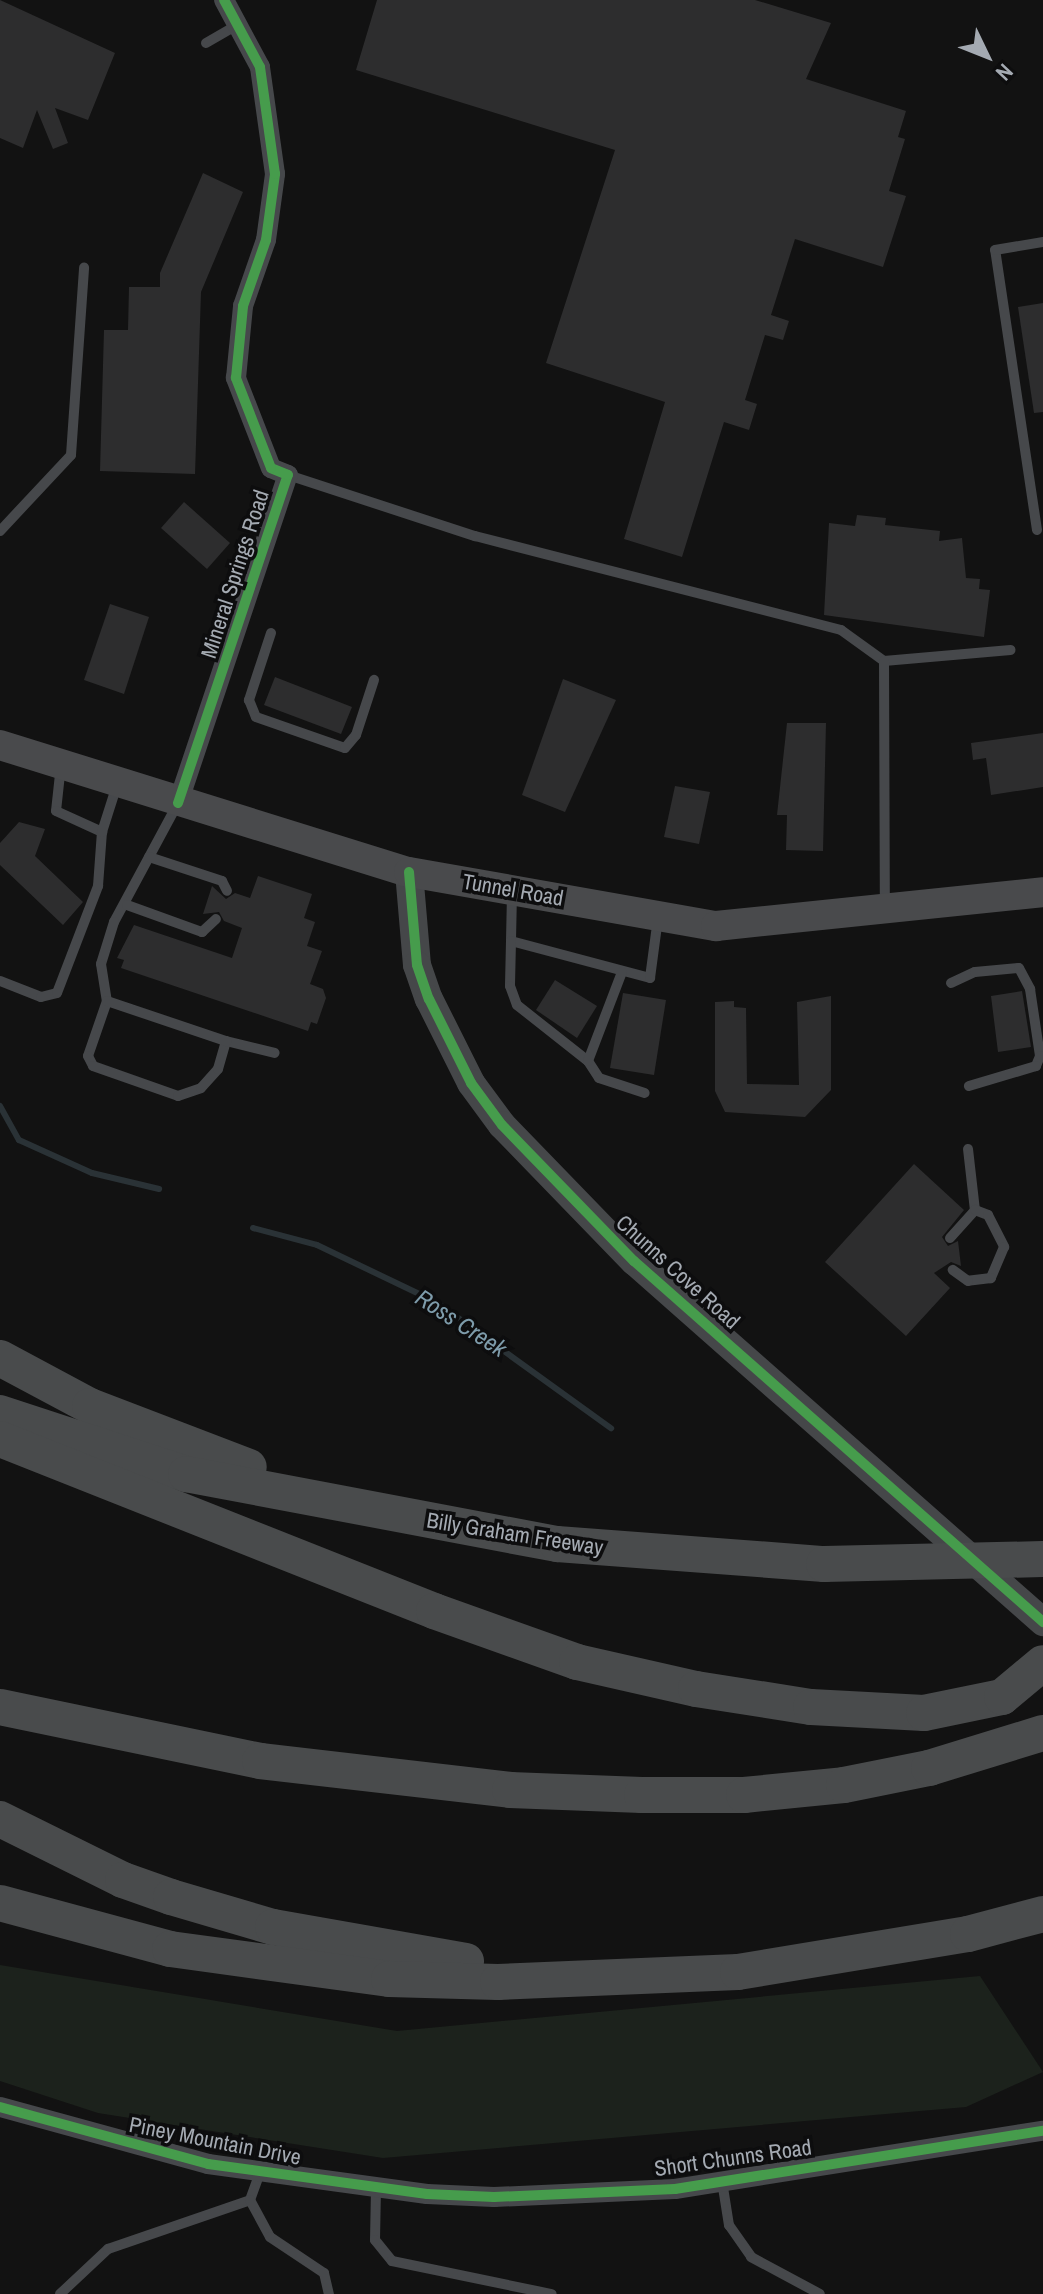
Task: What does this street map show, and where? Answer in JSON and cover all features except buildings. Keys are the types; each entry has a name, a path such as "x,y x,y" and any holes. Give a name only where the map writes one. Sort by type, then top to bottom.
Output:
{"highway":[{"path":"0,1358 90,1406 295,1481 331,1501"},
{"name":"Billy Graham Freeway","path":"0,1413 186,1474 557,1544 824,1564 1043,1559"},
{"path":"0,1439 434,1611 577,1662 696,1689 811,1707 924,1713 1002,1697 1043,1663"},
{"path":"0,1707 260,1761 510,1790 642,1795 744,1795 844,1785 929,1768 1043,1733"},
{"path":"0,1819 123,1880 273,1927 458,1961 600,1965 635,1976"},
{"path":"0,1903 170,1949 279,1966 498,1982 738,1972 968,1934 1043,1914"}],"main road":[{"name":"Tunnel Road","path":"0,745 178,803 409,872 716,926 885,905 1043,892"},
{"name":"Chunns Cove Road","path":"409,872 417,965 429,999 471,1083 502,1125 634,1261 1043,1622"}],"street":[{"name":"Mineral Springs Road","path":"178,803 288,475 271,468 236,378 243,306 266,240 275,174 260,67 240,23 224,0"},
{"name":"Piney Mountain Drive","path":"0,2107 118,2143 260,2173 427,2194"},
{"name":"Short Chunns Road","path":"427,2194 564,2197 722,2181 1043,2131"}],"lane":[{"path":"206,43 240,23"},
{"path":"1037,530 995,250 1043,242"},
{"path":"0,531 71,455 84,267"},
{"path":"288,475 475,536 841,630 884,661 1011,650"},
{"path":"271,633 249,700 256,717 345,748 356,735 374,680"},
{"path":"884,661 885,905"},
{"path":"61,765 56,811 102,832"},
{"path":"0,981 41,997 57,993 98,886 102,832 117,783"},
{"path":"178,803 149,857 101,964 107,1001 88,1056 93,1066 178,1096 201,1088 218,1069 226,1041"},
{"path":"149,857 222,881 227,891"},
{"path":"513,890 510,986 517,1005 588,1061 599,1078 645,1093"},
{"path":"127,905 202,932 216,919"},
{"path":"511,941 650,978 659,916"},
{"path":"951,983 975,972 1019,968 1030,989 1040,1056 1036,1066 969,1086"},
{"path":"588,1061 622,972"},
{"path":"107,1001 226,1041 275,1053"},
{"path":"953,1270 981,1282 1002,1263 997,1229 975,1210 968,1149"},
{"path":"950,1238 975,1210"},
{"path":"260,2173 250,2200 270,2237 324,2273 329,2294"},
{"path":"722,2181 729,2225 751,2257 820,2294"},
{"path":"376,2188 375,2240 392,2261 552,2294"},
{"path":"60,2294 108,2249 250,2200"}],"shaded area":[{"path":"0,1965 397,2031 980,1976 1043,2072 966,2107 383,2158 98,2113 0,2081"}],"waterway":[{"name":"Ross Creek","path":"0,1106 19,1140 92,1173 159,1189"},
{"name":"Ross Creek","path":"253,1228 317,1245 436,1302 611,1428"}],"cycle path":[{"path":"178,803 288,475 271,468 236,378 243,306 266,240 275,174 260,67 224,0"},
{"path":"409,872 417,965 429,999 471,1083 502,1125 634,1261 1043,1622"},
{"path":"0,2107 208,2164 427,2194 494,2197 675,2189 1043,2131"}]}
